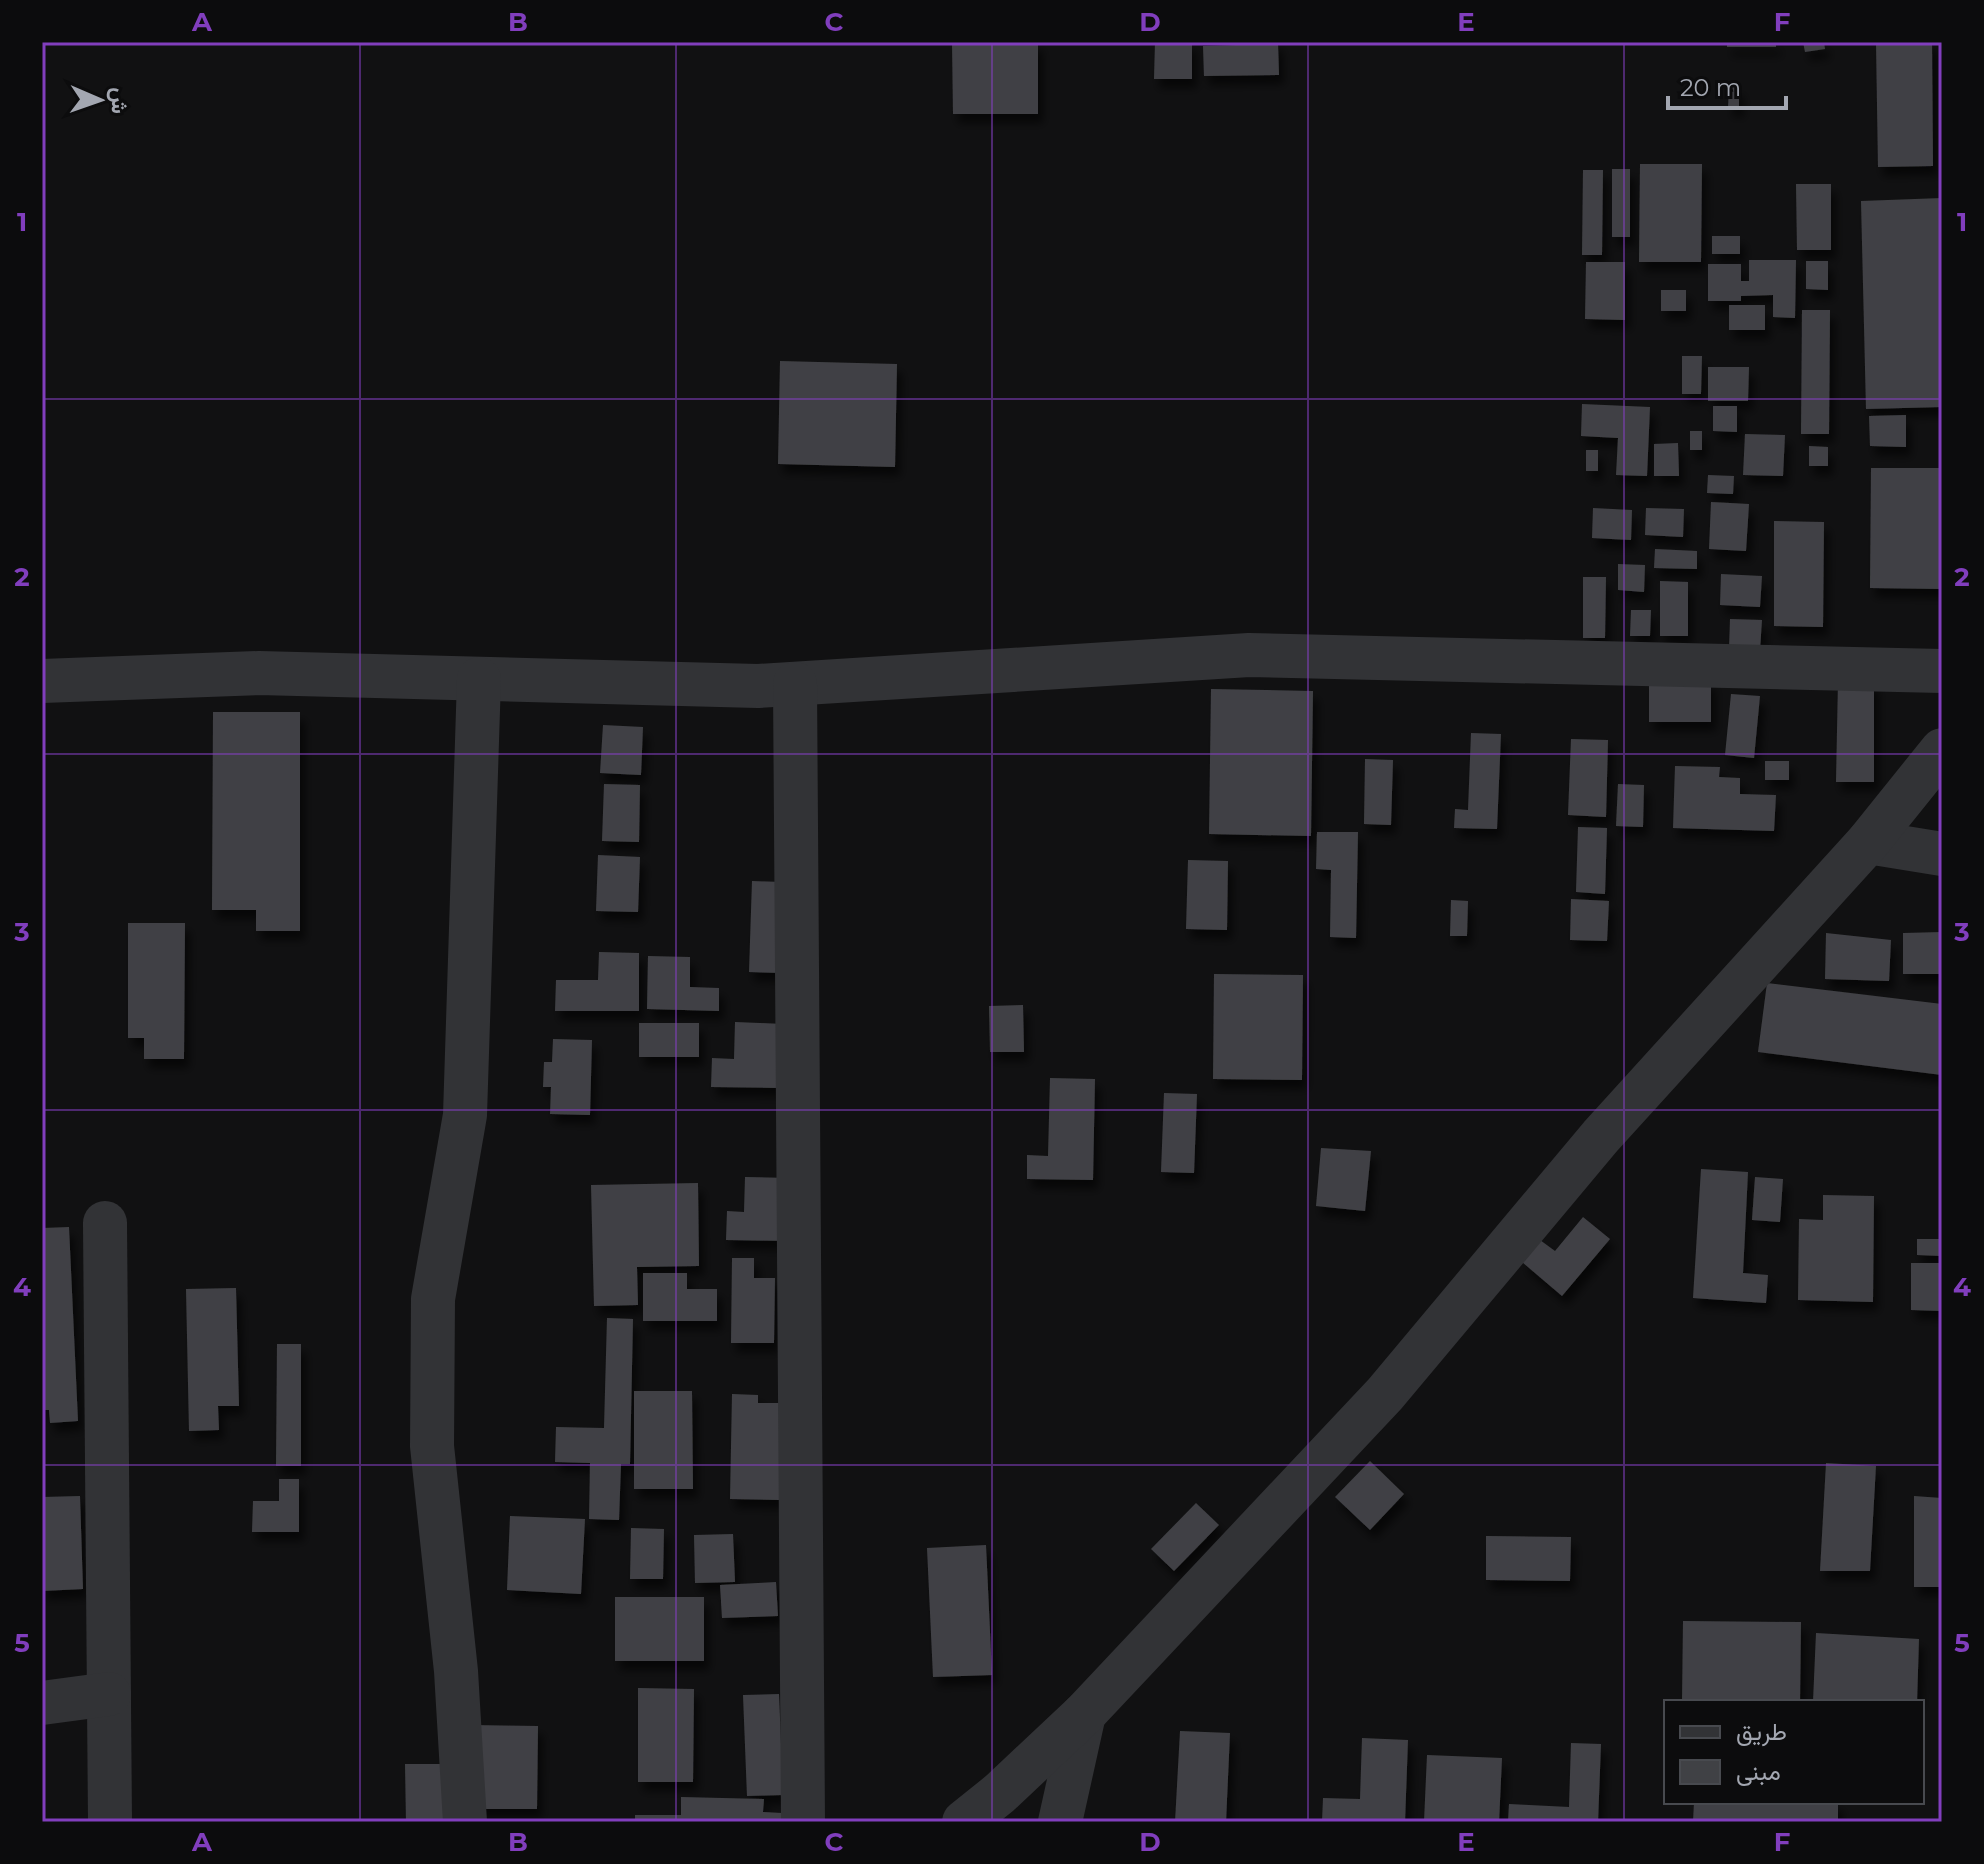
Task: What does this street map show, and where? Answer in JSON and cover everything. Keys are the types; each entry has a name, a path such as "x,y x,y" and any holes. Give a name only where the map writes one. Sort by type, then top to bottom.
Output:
{"street":[{"path":"42,681 259,673 758,686 1249,655 1942,671"},
{"path":"465,1822 456,1671 432,1446 433,1299 465,1115 479,679"},
{"path":"795,684 803,1822"},
{"path":"964,1822 1000,1793 1084,1714 1385,1394 1601,1136 1868,842 1942,750"},
{"path":"1868,842 1942,854"},
{"path":"105,1223 110,1822"},
{"path":"42,1703 109,1694"},
{"path":"1060,1822 1084,1714"}],"building":[{"path":"952,42 1038,42 1038,114 953,114"},
{"path":"1155,42 1192,42 1192,79 1154,79"},
{"path":"1236,42 1278,42 1279,75 1204,76 1203,46 1236,45"},
{"path":"1727,42 1776,42 1776,47 1727,47"},
{"path":"1803,42 1824,42 1825,49 1805,52"},
{"path":"1876,42 1932,42 1933,166 1878,167"},
{"path":"1729,87 1739,87 1739,108 1728,108"},
{"path":"1640,164 1702,164 1701,262 1639,262"},
{"path":"1612,169 1630,169 1630,237 1612,237"},
{"path":"1583,170 1603,170 1602,255 1582,255"},
{"path":"1796,184 1831,184 1831,250 1797,250"},
{"path":"1942,198 1942,407 1866,409 1861,201"},
{"path":"1712,236 1740,236 1740,254 1712,254"},
{"path":"1749,260 1796,260 1795,318 1773,317 1773,295 1741,296 1741,301 1708,301 1708,264 1741,264 1741,281 1749,281"},
{"path":"1806,261 1828,261 1828,290 1806,289"},
{"path":"1586,262 1625,262 1625,320 1585,319"},
{"path":"1661,290 1686,290 1686,311 1661,311"},
{"path":"1729,305 1765,305 1765,330 1729,330"},
{"path":"1802,310 1830,310 1829,434 1801,434"},
{"path":"1682,356 1702,356 1701,394 1682,394"},
{"path":"780,361 897,364 895,467 778,464"},
{"path":"1708,367 1749,367 1748,401 1708,401"},
{"path":"1582,404 1650,407 1647,476 1616,475 1618,438 1581,436"},
{"path":"1713,406 1737,406 1737,432 1713,431"},
{"path":"1906,415 1906,447 1870,446 1869,416"},
{"path":"1690,431 1702,431 1702,450 1690,450"},
{"path":"1745,434 1785,435 1783,476 1743,475"},
{"path":"1678,443 1679,476 1654,476 1654,444"},
{"path":"1809,446 1828,447 1828,466 1809,466"},
{"path":"1586,450 1598,450 1598,471 1586,471"},
{"path":"1871,468 1942,468 1942,589 1870,588"},
{"path":"1708,475 1734,476 1733,494 1707,493"},
{"path":"1711,502 1749,504 1746,551 1709,549"},
{"path":"1593,508 1632,510 1631,540 1592,538"},
{"path":"1646,508 1684,509 1683,537 1645,535"},
{"path":"1774,521 1824,522 1823,627 1774,626"},
{"path":"1655,549 1697,551 1697,569 1654,568"},
{"path":"1618,564 1645,565 1644,592 1618,590"},
{"path":"1721,574 1762,576 1760,607 1720,605"},
{"path":"1583,577 1606,577 1605,638 1583,638"},
{"path":"1660,581 1688,582 1688,636 1660,636"},
{"path":"1631,610 1651,610 1650,636 1630,636"},
{"path":"1730,619 1762,620 1760,650 1729,649"},
{"path":"1649,680 1711,680 1711,722 1649,722"},
{"path":"1838,681 1874,681 1874,782 1836,782"},
{"path":"1211,689 1313,691 1311,836 1209,834"},
{"path":"1731,694 1760,696 1754,758 1725,755"},
{"path":"213,712 300,712 300,931 256,931 256,910 212,910"},
{"path":"603,725 643,727 641,775 600,773"},
{"path":"1471,733 1501,734 1497,829 1454,828 1455,809 1468,810"},
{"path":"1571,739 1608,740 1606,817 1568,815"},
{"path":"1365,759 1393,760 1391,825 1364,824"},
{"path":"1765,761 1789,761 1789,780 1765,780"},
{"path":"1675,766 1720,767 1719,777 1740,778 1740,794 1776,795 1774,831 1673,828"},
{"path":"604,784 640,785 639,842 602,841"},
{"path":"1618,784 1644,785 1643,827 1616,826"},
{"path":"1578,827 1607,828 1605,894 1576,892"},
{"path":"1317,832 1358,832 1356,938 1330,937 1331,870 1316,869"},
{"path":"598,855 640,857 638,912 596,911"},
{"path":"1188,860 1228,861 1227,930 1186,929"},
{"path":"752,881 783,882 780,973 749,972"},
{"path":"1571,899 1609,901 1607,941 1570,940"},
{"path":"1451,900 1468,901 1467,936 1450,936"},
{"path":"128,923 185,923 184,1059 144,1059 144,1038 128,1038"},
{"path":"1942,932 1942,974 1903,974 1903,933"},
{"path":"1826,933 1891,940 1889,981 1825,979"},
{"path":"599,952 639,953 639,1011 555,1011 556,980 598,980"},
{"path":"648,956 690,957 690,987 719,988 719,1011 647,1009"},
{"path":"1214,974 1303,975 1302,1080 1213,1079"},
{"path":"1767,983 1942,1004 1942,1075 1758,1052"},
{"path":"1023,1005 1024,1052 990,1052 989,1006"},
{"path":"735,1022 784,1024 781,1088 711,1087 712,1058 734,1059"},
{"path":"639,1023 699,1023 699,1057 639,1057"},
{"path":"553,1039 592,1040 590,1115 550,1114 551,1087 543,1087 544,1062 552,1062"},
{"path":"1050,1078 1095,1079 1093,1180 1027,1179 1027,1155 1048,1156"},
{"path":"1164,1093 1197,1094 1194,1173 1161,1172"},
{"path":"1321,1148 1371,1151 1365,1211 1316,1206"},
{"path":"1701,1169 1748,1172 1743,1273 1768,1275 1766,1303 1693,1298"},
{"path":"745,1177 792,1178 791,1241 726,1240 727,1211 744,1212"},
{"path":"1755,1177 1783,1179 1780,1222 1752,1220"},
{"path":"698,1183 699,1266 637,1267 638,1305 594,1306 591,1185"},
{"path":"1823,1195 1874,1196 1873,1302 1798,1300 1799,1219 1823,1220"},
{"path":"1583,1217 1610,1239 1562,1296 1522,1262 1540,1240 1555,1251"},
{"path":"69,1227 78,1421 50,1423 49,1410 42,1410 42,1228"},
{"path":"1917,1239 1942,1239 1942,1256 1917,1255"},
{"path":"732,1258 754,1258 754,1278 775,1278 774,1343 731,1343"},
{"path":"1911,1263 1942,1263 1942,1311 1911,1310"},
{"path":"643,1273 687,1273 687,1289 717,1289 717,1321 643,1321"},
{"path":"236,1288 239,1406 218,1406 219,1430 189,1431 186,1289"},
{"path":"607,1318 633,1319 630,1464 621,1464 619,1520 589,1519 590,1463 555,1462 556,1427 604,1428"},
{"path":"277,1344 301,1344 301,1466 276,1466"},
{"path":"634,1391 692,1391 693,1489 634,1489"},
{"path":"732,1394 758,1395 758,1403 781,1403 779,1500 730,1499"},
{"path":"1370,1461 1404,1494 1370,1530 1335,1497"},
{"path":"1826,1463 1876,1466 1870,1571 1820,1571"},
{"path":"279,1479 299,1479 299,1532 252,1532 253,1501 279,1501"},
{"path":"80,1496 83,1589 42,1591 42,1497"},
{"path":"1914,1496 1942,1498 1942,1587 1914,1587"},
{"path":"1196,1503 1219,1525 1174,1571 1151,1549"},
{"path":"510,1516 585,1519 581,1594 507,1590"},
{"path":"631,1528 664,1529 663,1579 630,1579"},
{"path":"733,1534 735,1582 695,1583 694,1535"},
{"path":"1486,1536 1571,1537 1570,1581 1486,1580"},
{"path":"986,1545 992,1675 933,1677 927,1548"},
{"path":"776,1582 778,1616 722,1618 720,1585"},
{"path":"615,1597 704,1597 704,1661 615,1661"},
{"path":"1683,1621 1801,1622 1800,1700 1682,1700"},
{"path":"1816,1633 1919,1639 1917,1700 1813,1700"},
{"path":"638,1688 694,1689 693,1782 638,1782"},
{"path":"779,1694 783,1795 747,1796 743,1695"},
{"path":"472,1725 538,1726 537,1809 472,1809"},
{"path":"1180,1731 1230,1733 1226,1822 1175,1822"},
{"path":"1362,1738 1408,1740 1405,1822 1322,1822 1323,1798 1360,1799"},
{"path":"1571,1743 1601,1744 1598,1822 1508,1822 1509,1804 1569,1807"},
{"path":"1427,1755 1502,1758 1499,1822 1424,1822"},
{"path":"405,1764 443,1764 444,1822 406,1822"},
{"path":"681,1797 764,1799 763,1812 782,1813 781,1822 635,1822 635,1815 681,1815"},
{"path":"1694,1804 1838,1804 1838,1822 1693,1822"}]}
